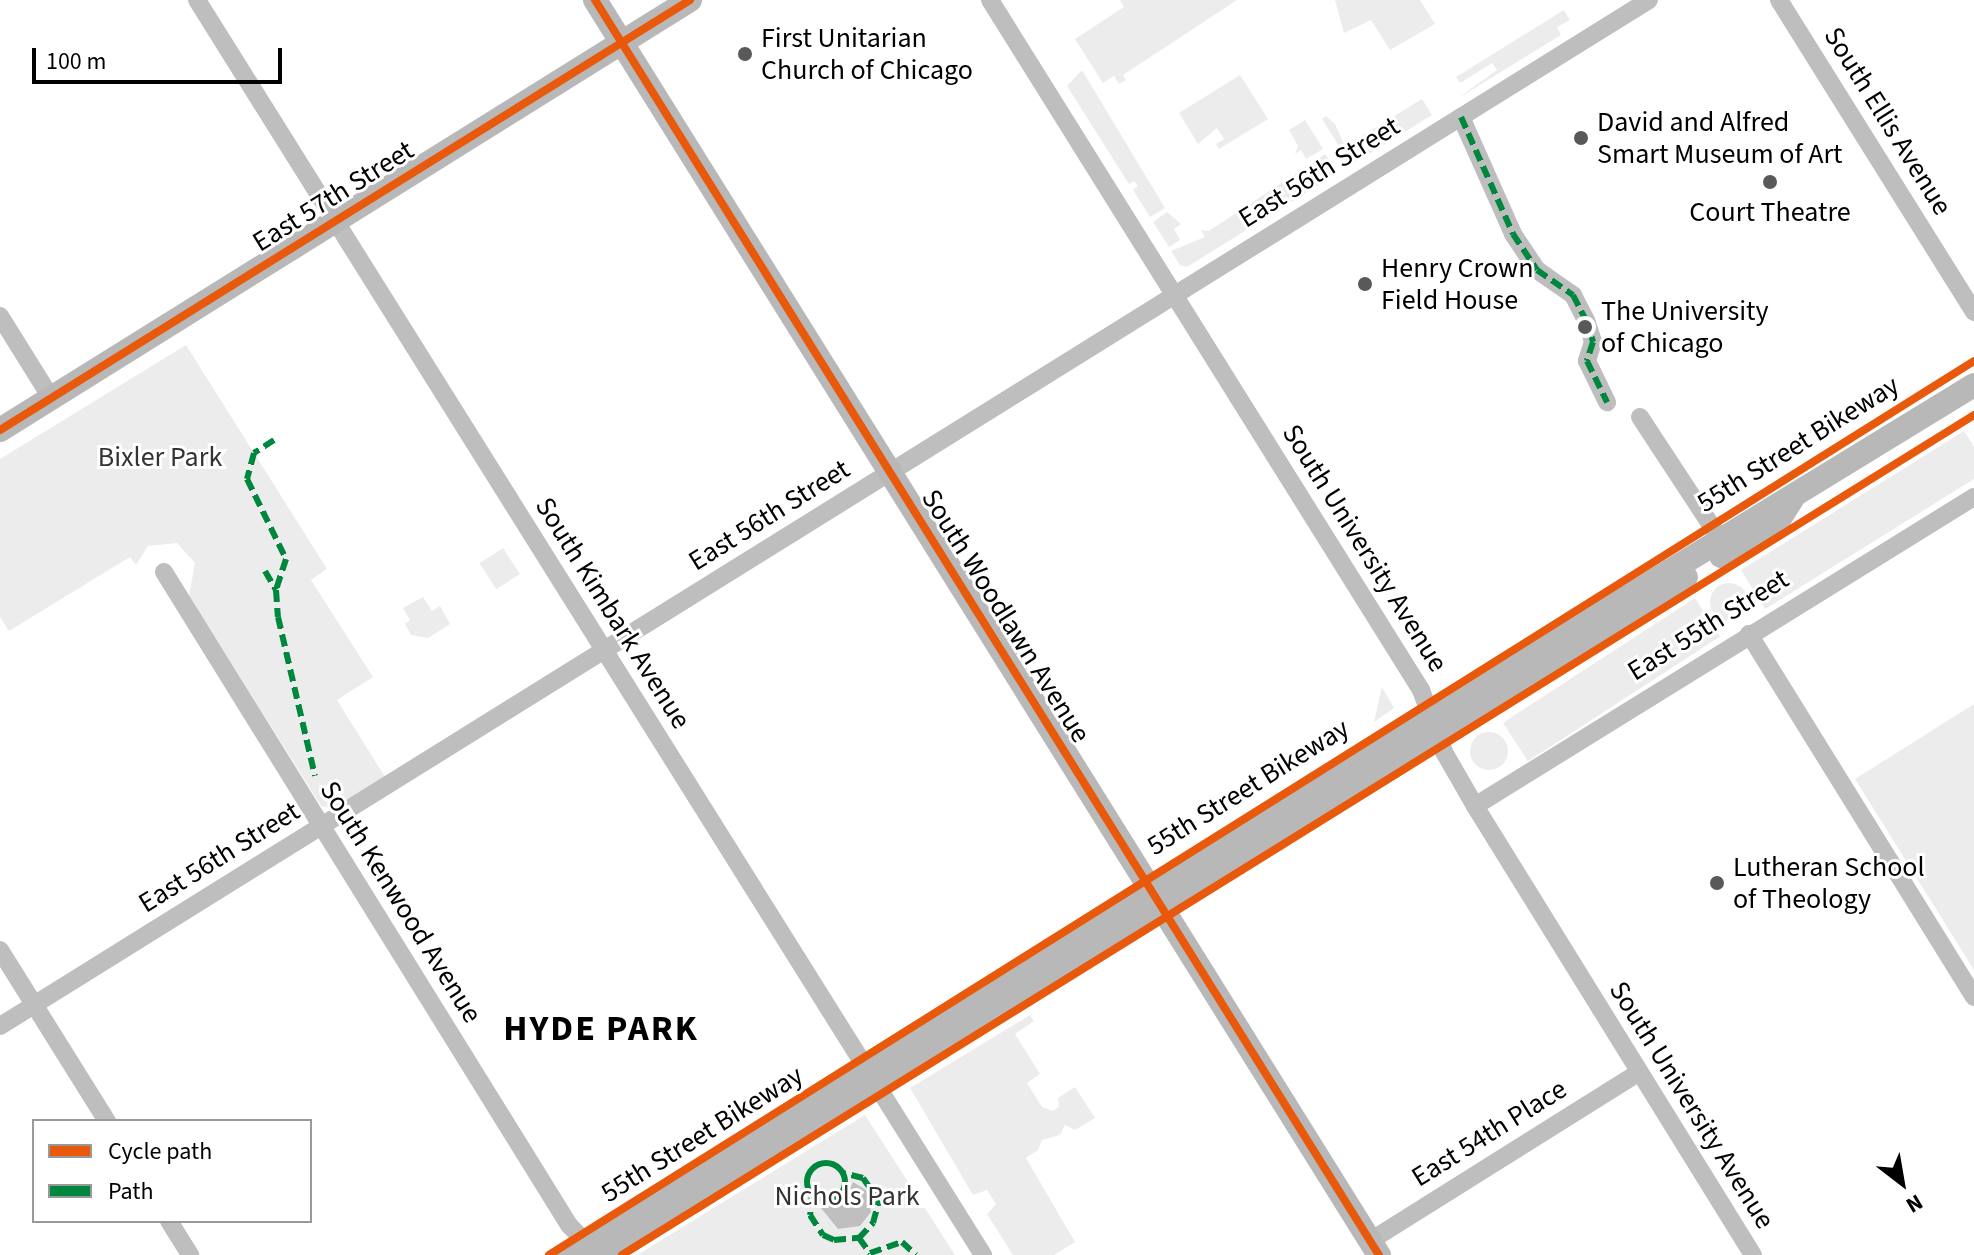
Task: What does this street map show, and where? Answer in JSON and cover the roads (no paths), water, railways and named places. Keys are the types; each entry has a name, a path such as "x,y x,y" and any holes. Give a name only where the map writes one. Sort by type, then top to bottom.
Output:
{"street":[{"name":"South Kimbark Avenue","path":"197,0 983,1255"},
{"name":"South Woodlawn Avenue","path":"595,0 1375,1248"},
{"name":"East 57th Street","path":"0,430 690,0"},
{"name":"South University Avenue","path":"990,0 1421,690 1434,726 1475,806 1753,1255"},
{"name":"East 56th Street","path":"0,1026 1649,0"},
{"name":"South Ellis Avenue","path":"1779,0 1974,312"},
{"path":"1461,117 1513,234 1537,270 1573,295 1580,308 1593,342 1587,361 1607,402"},
{"path":"0,316 51,398"},
{"path":"589,1253 659,1203 872,1079 1155,897 1723,544 1768,506 1792,499 1974,385"},
{"path":"1640,417 1723,544"},
{"name":"East 55th Street","path":"1475,806 1974,497"},
{"name":"South Kenwood Avenue","path":"164,572 589,1253"},
{"path":"1749,634 1974,997"},
{"path":"0,950 106,1119"},
{"name":"East 54th Place","path":"1375,1248 1638,1073"},
{"path":"170,1223 190,1255"}],"place":[{"name":"First Unitarian Church of Chicago","path":"745,54"},
{"name":"David and Alfred Smart Museum of Art","path":"1581,138"},
{"name":"Court Theatre","path":"1770,182"},
{"name":"Henry Crown Field House","path":"1365,284"},
{"name":"The University of Chicago","path":"1585,327"},
{"name":"Lutheran School of Theology","path":"1717,883"}],"district":[{"name":"HYDE PARK","path":"601,1029"}],"park label":[{"name":"Bixler Park","path":"160,457"},
{"name":"Nichols Park","path":"847,1196"}]}
